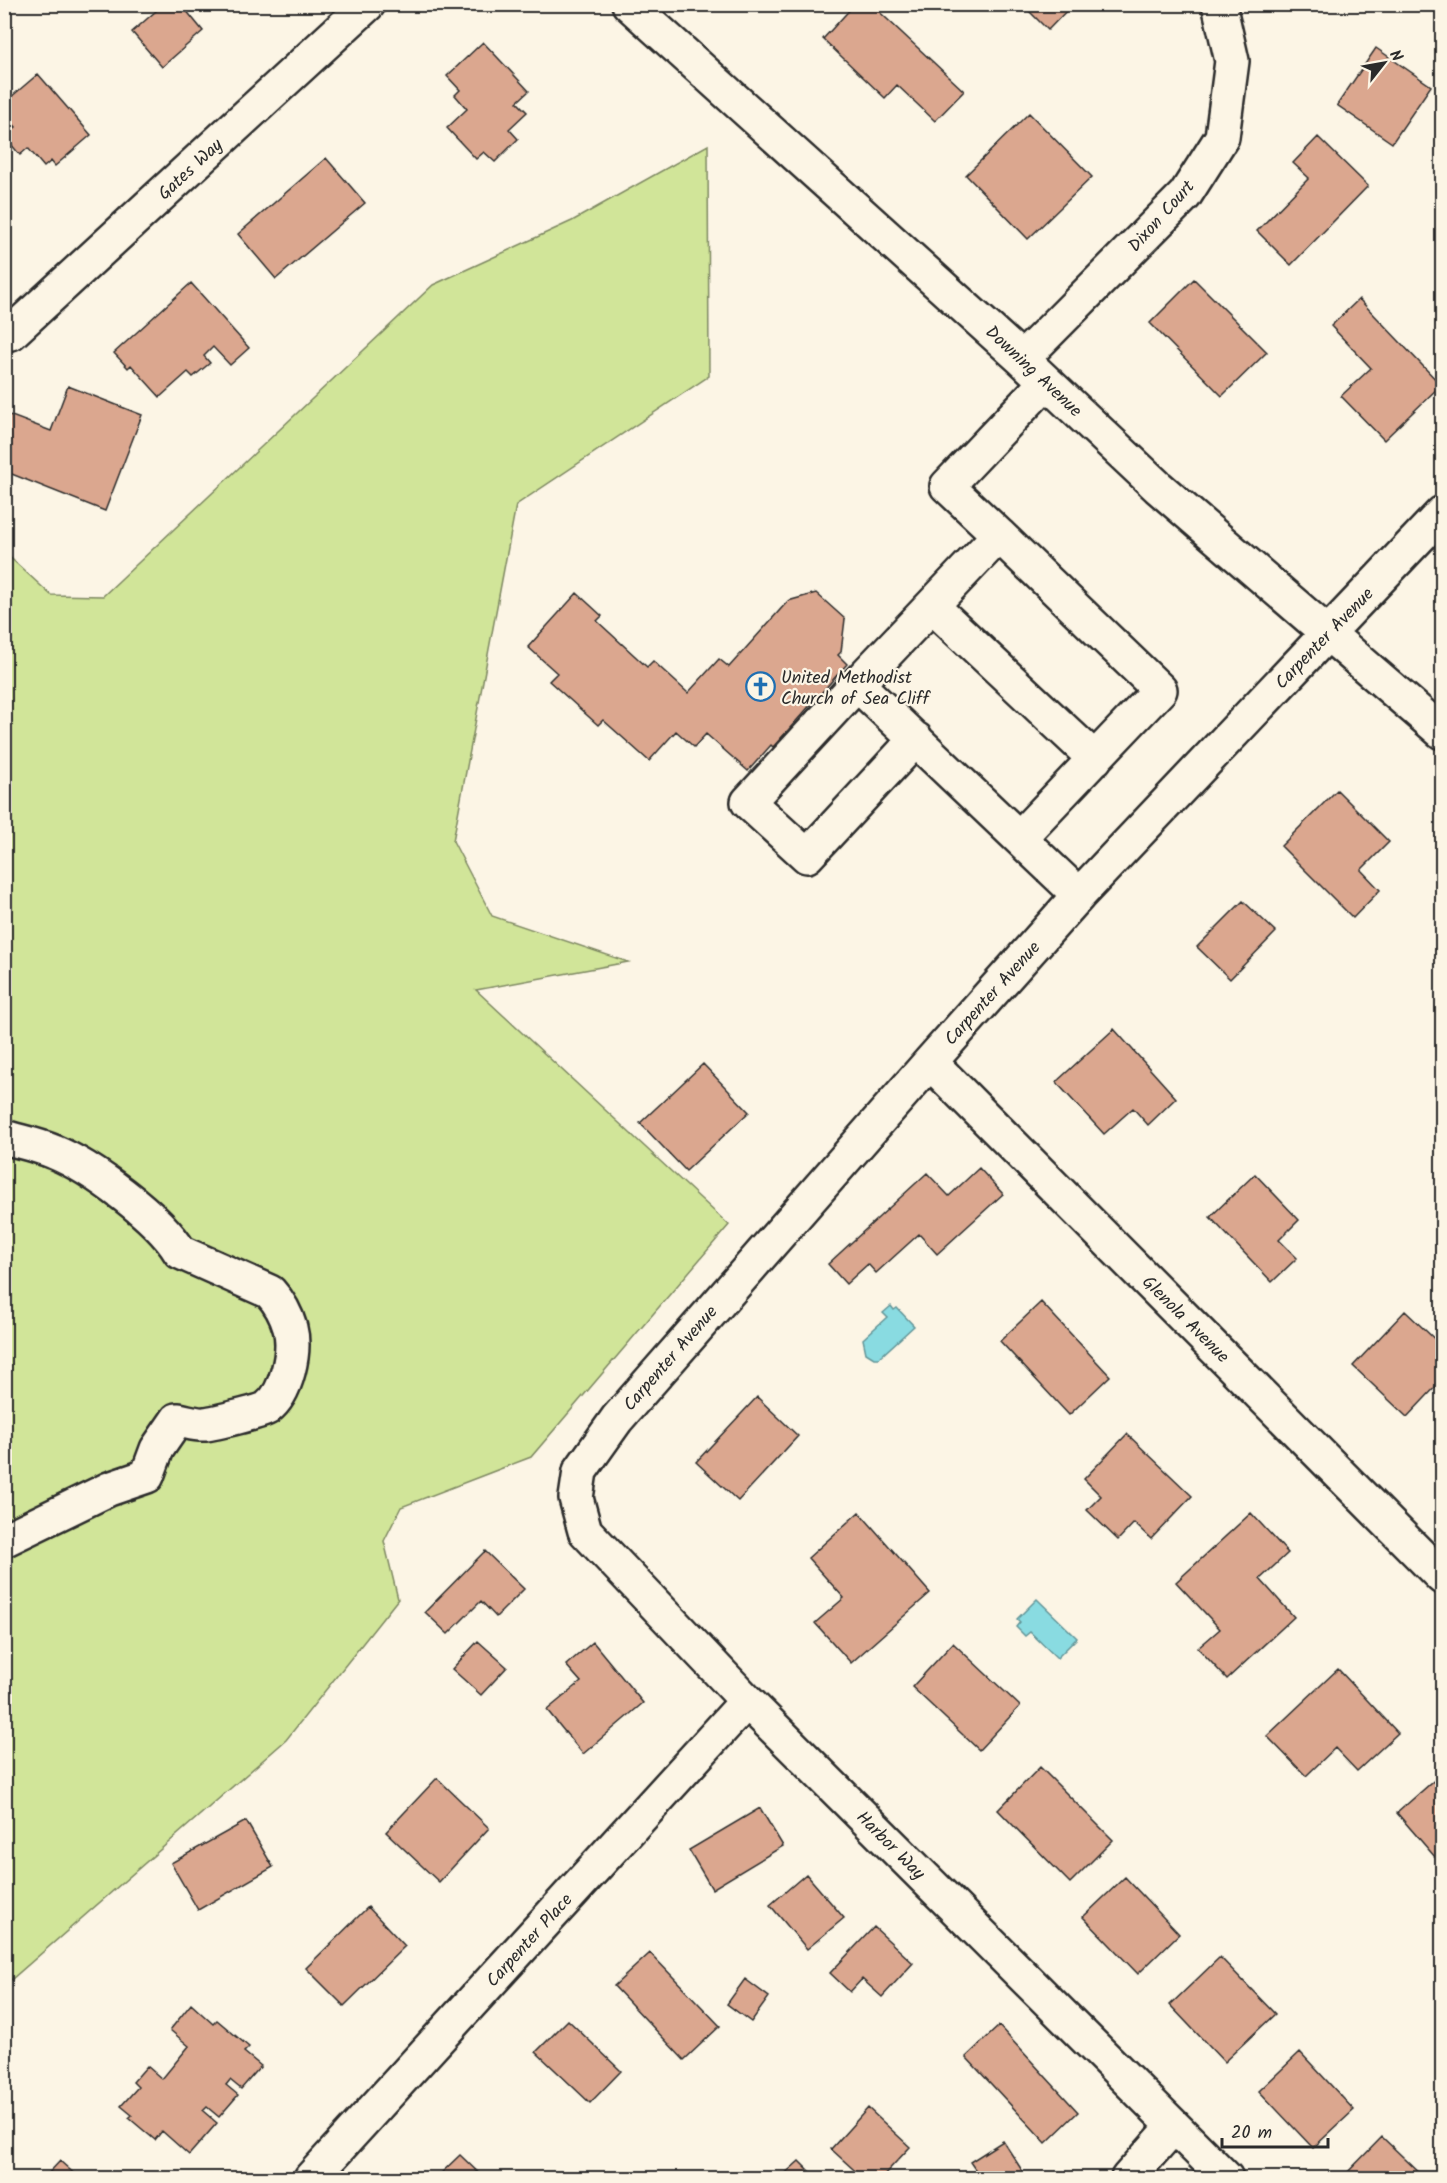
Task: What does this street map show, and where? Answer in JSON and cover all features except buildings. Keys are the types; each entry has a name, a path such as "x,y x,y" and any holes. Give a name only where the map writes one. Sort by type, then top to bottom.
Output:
{"street":[{"name":"Gates Way","path":"11,333 368,4"},
{"name":"Downing Avenue","path":"629,4 1022,359 1158,488 1443,732"},
{"name":"Dixon Court","path":"1022,359 1185,195 1222,137 1232,61 1219,4"},
{"path":"1019,838 1161,690 947,486 1046,382"},
{"name":"Carpenter Avenue","path":"576,1498 580,1471 617,1419 930,1062 1079,895 1443,513"},
{"path":"916,739 807,856 748,802 999,535"},
{"path":"932,606 1095,759"},
{"path":"857,684 1079,895"},
{"name":"Glenola Avenue","path":"930,1062 1443,1576"},
{"path":"4,1137 53,1151 98,1176 153,1220 174,1242 180,1252 270,1292 280,1303 290,1329 291,1353 287,1379 276,1398 265,1410 203,1424 177,1420 158,1449 147,1476 109,1489 4,1540"},
{"name":"Harbor Way","path":"576,1498 585,1531 747,1701 1226,2178"},
{"name":"Carpenter Place","path":"312,2178 747,1701"},
{"path":"1128,2178 1174,2126"}],"green space":[{"path":"708,145 709,376 516,505 453,841 492,916 628,962 476,990 729,1225 531,1457 401,1507 384,1541 398,1599 286,1740 5,1985 4,552 51,595 103,596 433,285 572,221"}],"water":[{"path":"891,1306 894,1310 897,1308 914,1326 879,1358 874,1358 866,1353 863,1339 887,1317 883,1313"},
{"path":"1037,1599 1077,1638 1057,1658 1030,1632 1025,1636 1016,1627 1020,1622 1017,1619"}],"place":[{"name":"United Methodist Church of Sea Cliff","path":"760,687"}]}
